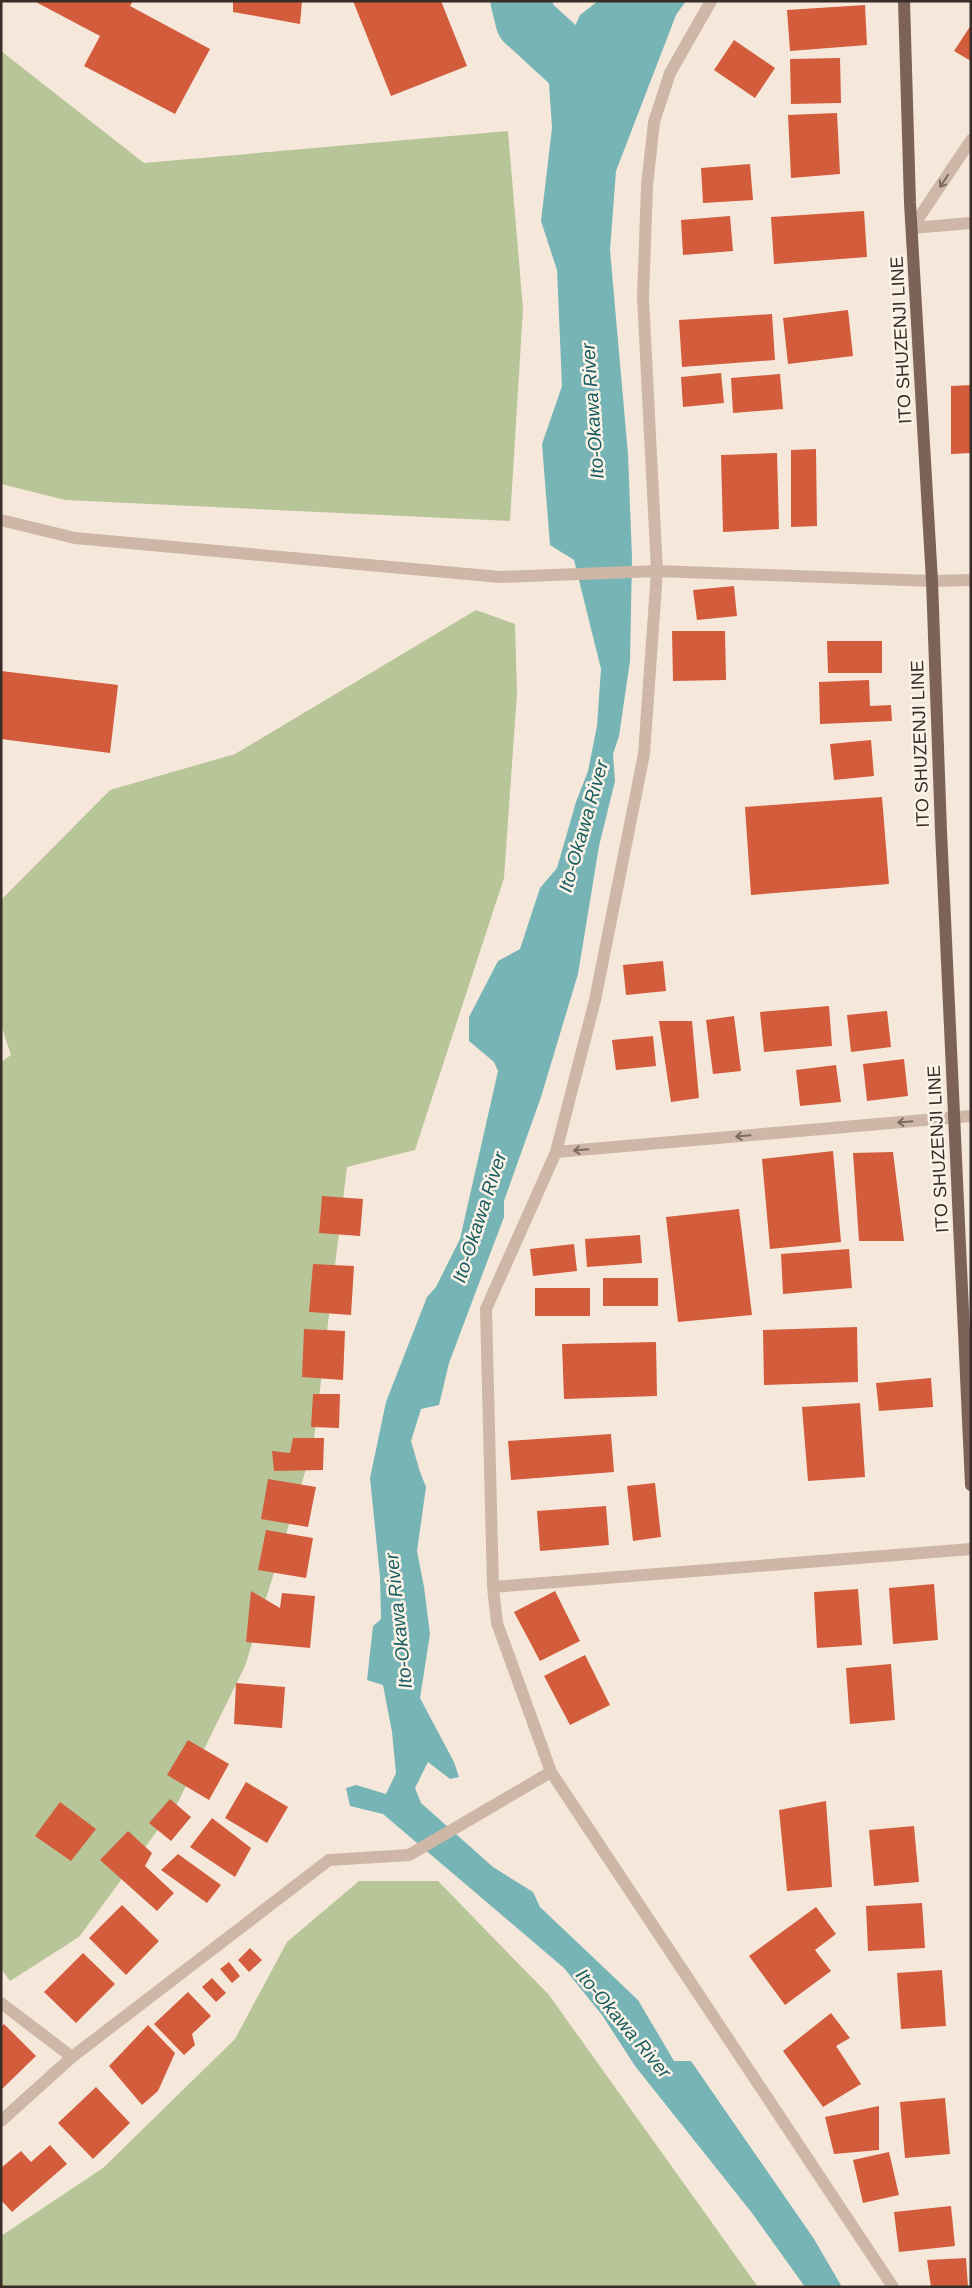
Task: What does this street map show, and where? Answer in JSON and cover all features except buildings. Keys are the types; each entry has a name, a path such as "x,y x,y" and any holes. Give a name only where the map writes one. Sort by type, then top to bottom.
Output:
{"main road":[{"name":"ITO SHUZENJI LINE","path":"904,1 912,228 932,581 971,1485"}],"street":[{"path":"711,1 670,73 654,122 646,186 643,298 658,570 644,754 594,1000 556,1152 486,1309 492,1587 498,1623 551,1772 893,2287"},
{"path":"912,228 971,140"},
{"path":"912,228 971,223"},
{"path":"1,520 75,538 500,577 658,570 932,581 971,580"},
{"path":"556,1152 971,1116"},
{"path":"492,1587 971,1549"},
{"path":"1,2121 72,2056 329,1860 409,1855 551,1772"},
{"path":"1,2003 72,2056"}],"green space":[{"path":"1,51 144,163 508,131 523,309 510,521 65,500 1,484"},
{"path":"476,610 515,624 517,693 504,878 415,1150 347,1167 313,1447 245,1666 177,1804 79,1937 10,1981 1,1969 1,1062 11,1055 1,1025 1,900 110,790 235,754"},
{"path":"359,1881 438,1881 549,1995 758,2287 1,2287 1,2236 103,2168 235,2039 287,1942"}],"water":[{"name":"Ito-Okawa River","path":"598,1 686,1 676,15 616,171 610,250 628,454 632,558 630,661 619,736 613,754 615,781 599,846 578,974 541,1097 504,1201 504,1217 449,1363 439,1405 421,1409 411,1441 426,1487 417,1551 430,1634 420,1698 454,1762 459,1777 450,1779 428,1762 415,1788 421,1803 493,1867 533,1892 540,1907 638,2000 674,2061 691,2061 814,2239 842,2287 805,2287 752,2213 635,2066 602,2015 564,1968 383,1814 350,1806 346,1788 356,1785 386,1794 396,1773 392,1732 383,1685 367,1680 373,1626 381,1619 380,1577 370,1478 386,1402 427,1297 436,1287 460,1239 498,1071 494,1062 469,1041 469,1017 498,961 520,949 540,888 557,868 576,802 588,771 597,726 601,669 574,560 550,545 542,444 562,386 557,270 541,221 552,128 549,84 580,15"}],"waterway":[{"path":"521,1 526,21 597,86"}]}
